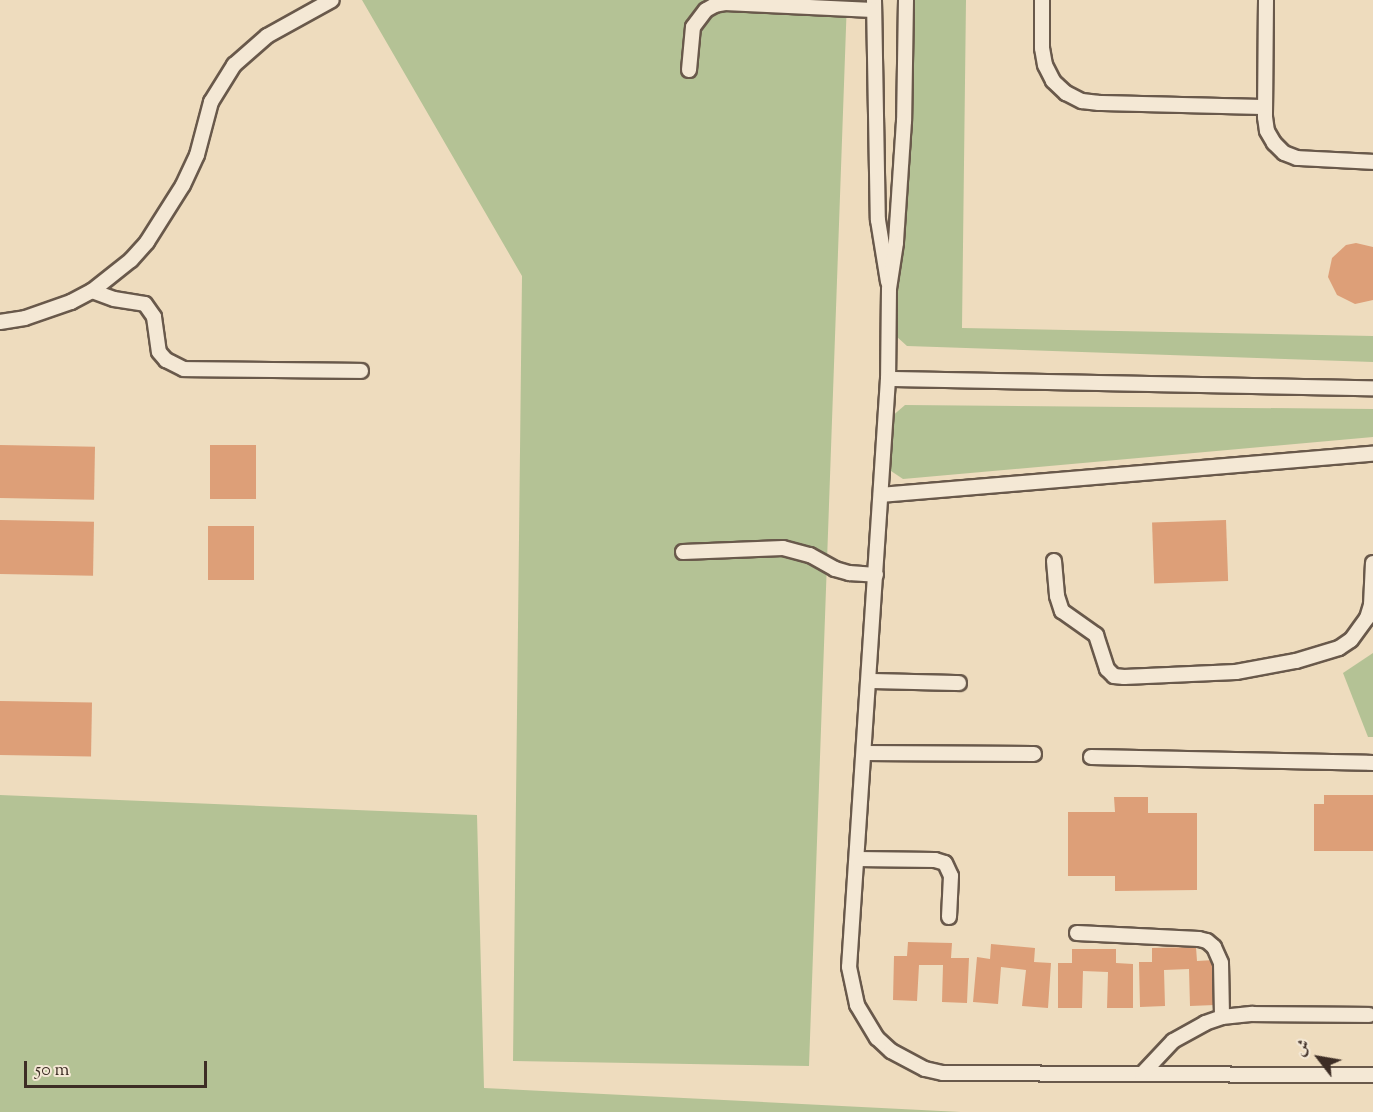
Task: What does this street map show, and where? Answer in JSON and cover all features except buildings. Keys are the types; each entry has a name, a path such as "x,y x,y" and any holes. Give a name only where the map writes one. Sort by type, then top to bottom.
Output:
{"lane":[{"path":"0,322 48,312 92,291 130,260 160,221 191,170 211,102 234,65 267,36 332,0"},
{"path":"906,0 904,121 896,243 889,289 888,379 849,968 851,986 865,1022 891,1051 925,1069 944,1073 1373,1075"},
{"path":"1042,0 1042,48 1045,65 1053,81 1066,93 1082,101 1265,107"},
{"path":"1266,0 1265,107 1268,131 1274,143 1284,153 1297,159 1373,162"},
{"path":"689,70 693,27 706,10 715,5 735,3 874,5 878,220 889,289"},
{"path":"92,291 114,299 145,304 154,317 159,352 166,360 184,369 361,371"},
{"path":"888,379 1373,388"},
{"path":"881,495 1373,454"},
{"path":"683,552 783,548 810,555 849,573 876,575"},
{"path":"1054,561 1057,596 1062,610 1096,634 1107,669 1119,677 1236,672 1296,661 1339,648 1360,630 1367,618 1371,604 1373,563"},
{"path":"869,681 958,683"},
{"path":"864,753 1034,754"},
{"path":"1091,757 1373,763"},
{"path":"857,860 936,860 945,863 951,876 949,917"},
{"path":"1077,933 1207,941 1214,947 1221,963 1222,1017"},
{"path":"1142,1074 1173,1041 1197,1027 1222,1017 1253,1014 1369,1015"}],"green space":[{"path":"362,0 847,0 809,1066 513,1061 522,276"},
{"path":"903,0 966,0 962,328 1373,336 1373,362 907,346 896,336"},
{"path":"905,405 1373,409 1373,437 903,479 891,471 890,418"},
{"path":"1373,653 1373,737 1368,737 1343,673"},
{"path":"0,795 477,815 484,1088 961,1112 0,1112"}]}
